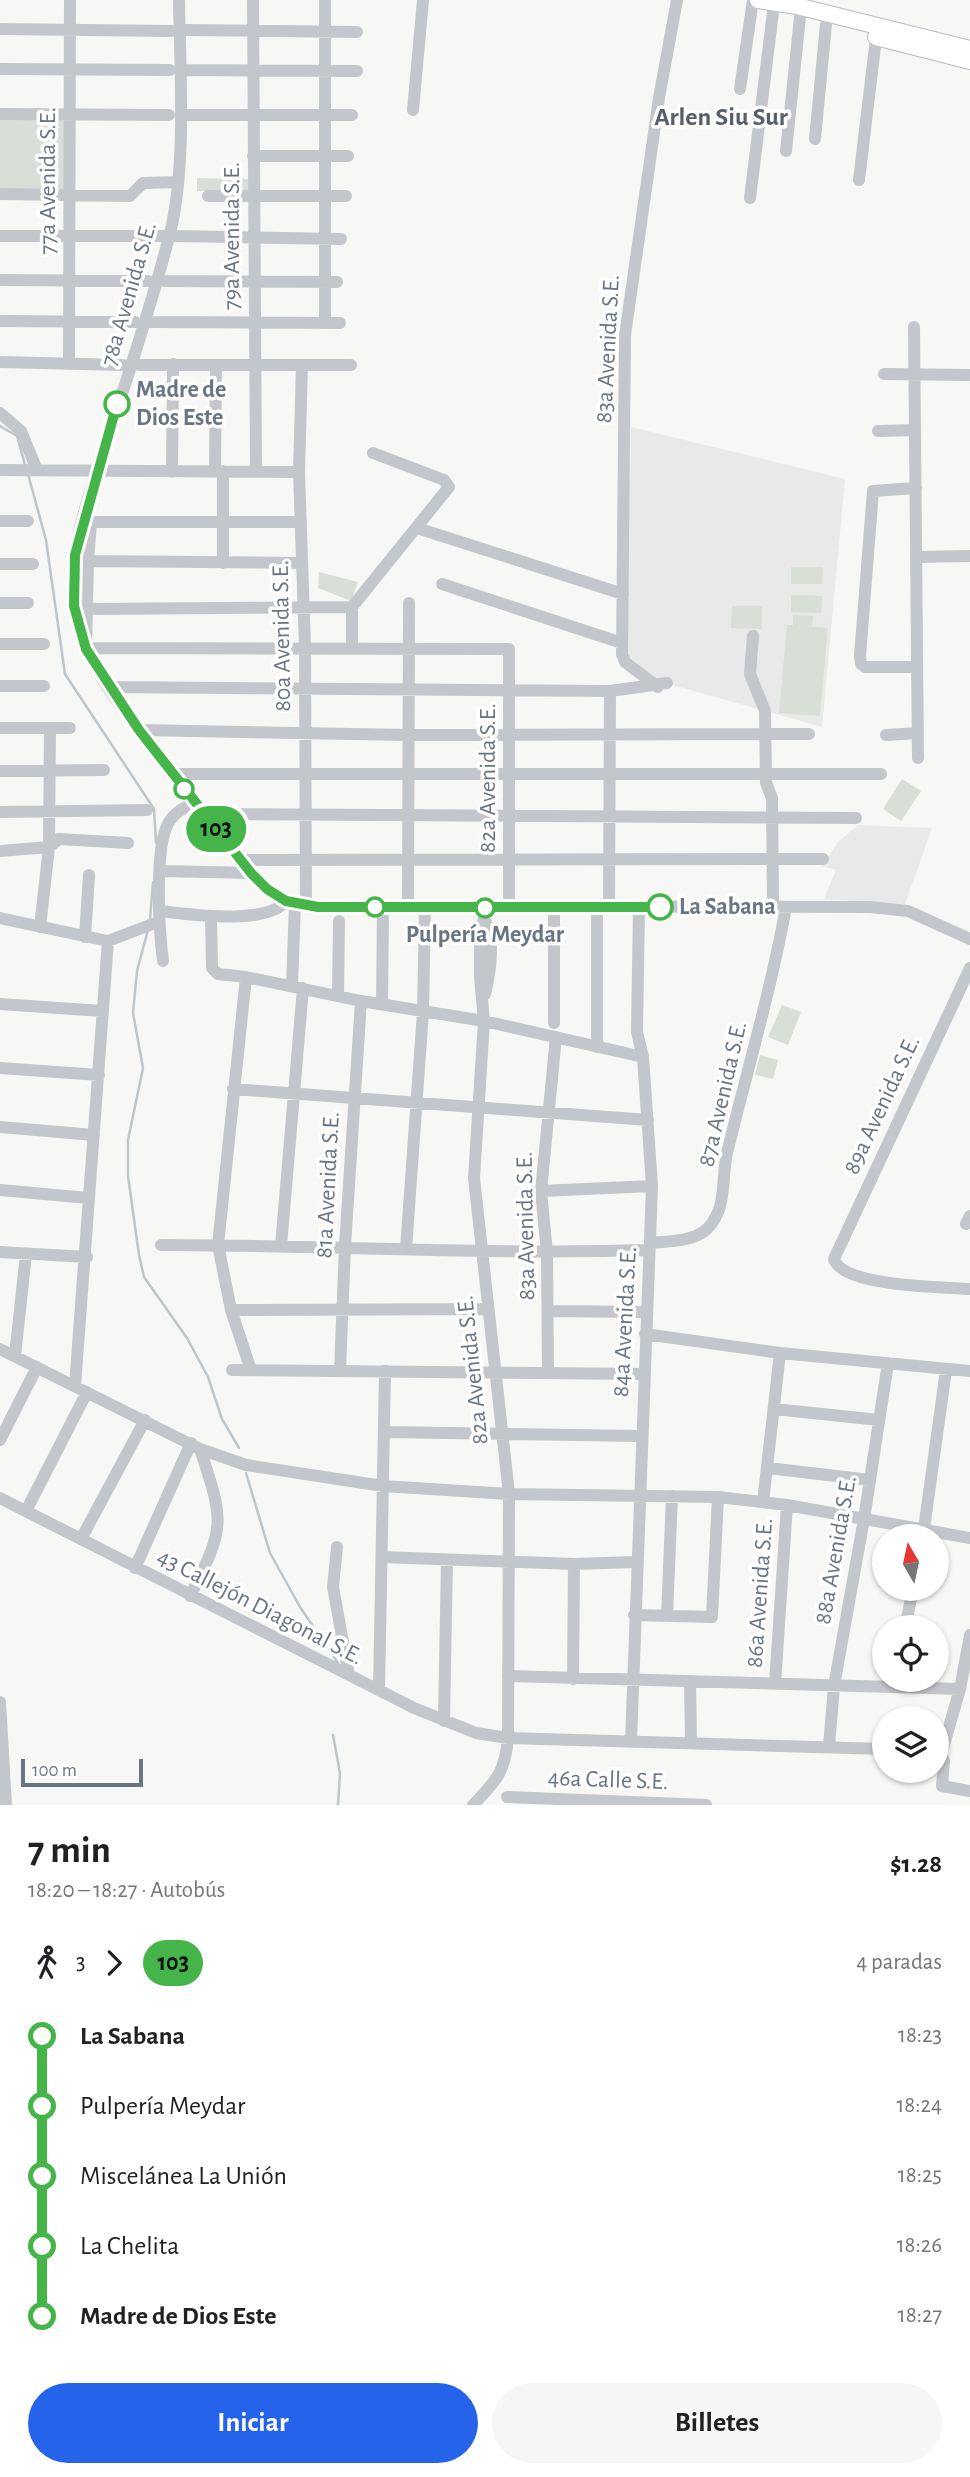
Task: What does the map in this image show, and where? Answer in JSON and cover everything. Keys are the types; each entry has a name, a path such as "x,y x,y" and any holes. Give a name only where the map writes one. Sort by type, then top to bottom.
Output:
{"main road":[{"path":"756,0 797,6 970,61"},
{"path":"775,4 800,17 826,24 970,49"}],"street":[{"name":"77a Avenida S.E.","path":"69,362 70,0"},
{"name":"78a Avenida S.E.","path":"179,0 177,182 169,236 96,470 87,523 75,555 74,606 86,649 139,730 251,873 267,889 296,904"},
{"name":"79a Avenida S.E.","path":"253,0 253,365 256,471"},
{"path":"325,0 325,239 331,282 325,323"},
{"path":"413,110 423,0"},
{"name":"83a Avenida S.E.","path":"610,691 662,685 625,662 622,643 625,335 656,117 677,0"},
{"path":"740,89 756,0"},
{"path":"750,198 775,4"},
{"path":"786,151 800,17"},
{"path":"815,139 826,24"},
{"path":"0,30 171,31"},
{"path":"187,30 357,32"},
{"path":"859,180 877,31"},
{"path":"0,69 170,70"},
{"path":"186,70 357,71"},
{"path":"0,114 169,115"},
{"path":"187,115 352,116"},
{"path":"253,156 348,156"},
{"path":"0,194 130,196 143,183 177,182"},
{"path":"208,196 346,196"},
{"path":"0,236 341,239"},
{"path":"0,280 148,282"},
{"path":"164,281 331,282"},
{"path":"0,321 135,322"},
{"path":"150,322 340,323"},
{"path":"915,327 918,758"},
{"path":"0,362 123,365"},
{"path":"139,365 351,365"},
{"path":"172,472 173,365"},
{"path":"216,365 223,563"},
{"name":"80a Avenida S.E.","path":"298,986 296,904 305,859 305,647 299,472 302,365"},
{"path":"884,374 970,376"},
{"path":"0,412 22,431 30,470"},
{"path":"878,431 915,430"},
{"path":"352,649 352,607 447,491 448,484 373,453"},
{"path":"0,470 299,472"},
{"path":"916,488 873,491 860,656 861,664 865,667 917,667"},
{"path":"0,521 28,521"},
{"path":"301,522 87,523 86,649 408,649"},
{"path":"417,528 622,594"},
{"path":"75,555 88,561 301,563"},
{"path":"916,557 970,556"},
{"path":"0,564 33,564"},
{"path":"442,584 622,643"},
{"path":"0,603 28,603"},
{"path":"408,603 408,907"},
{"path":"88,609 303,605 352,607"},
{"name":"87a Avenida S.E.","path":"161,1245 345,1246 481,1253 547,1253 650,1247 698,1234 714,1220 719,1208 726,1156 759,1032 779,907 772,859 772,798 766,774 765,711 750,674 753,636"},
{"path":"0,644 44,644"},
{"name":"82a Avenida S.E.","path":"408,649 509,649 509,908"},
{"path":"0,686 44,686"},
{"path":"109,687 610,691 610,859 603,907 597,1046"},
{"path":"0,728 69,729"},
{"path":"40,927 49,847 50,728"},
{"path":"139,730 408,734 809,734"},
{"path":"887,736 918,733"},
{"path":"0,771 104,770"},
{"path":"173,774 881,774"},
{"path":"163,961 159,916 162,843 167,824 177,811 194,803"},
{"path":"0,812 147,810"},
{"path":"205,814 856,818"},
{"path":"0,851 49,847 59,839 128,843"},
{"path":"242,860 823,859"},
{"path":"162,871 251,873"},
{"path":"85,937 89,875"},
{"path":"0,918 108,942 159,916 268,914 296,904 425,907 484,914 509,908 870,906 908,911 970,939"},
{"path":"382,1004 383,907"},
{"path":"405,1249 424,1012 425,907"},
{"name":"84a Avenida S.E.","path":"631,1741 638,1496 652,1186 643,1057 637,1032 639,907"},
{"path":"554,908 554,1023"},
{"name":"82a Avenida S.E.","path":"472,1805 501,1774 506,1762 508,1738 509,1494 474,1178 484,997 489,978 489,927 484,914"},
{"path":"211,916 212,968 218,974 246,976 361,1001 484,1021 643,1057"},
{"path":"338,996 339,921"},
{"path":"26,1511 81,1389 89,1198 108,942"},
{"name":"89a Avenida S.E.","path":"970,968 834,1259 839,1267 877,1282 970,1289"},
{"path":"246,976 218,1245 231,1310 251,1370"},
{"path":"281,1246 294,1094 298,986"},
{"name":"81a Avenida S.E.","path":"340,1371 361,1001"},
{"path":"0,1003 102,1011"},
{"name":"83a Avenida S.E.","path":"548,1373 547,1253 541,1191 556,1037"},
{"path":"0,1068 99,1075"},
{"path":"233,1089 648,1120"},
{"path":"0,1127 94,1135"},
{"path":"541,1191 652,1186"},
{"path":"0,1189 89,1198"},
{"path":"0,1252 87,1257"},
{"path":"15,1356 26,1254"},
{"path":"231,1310 488,1310"},
{"path":"548,1311 646,1312"},
{"path":"645,1334 780,1353 970,1371"},
{"path":"0,1349 196,1446 246,1465 383,1486 509,1494 718,1497 787,1505 885,1524"},
{"name":"86a Avenida S.E.","path":"763,1502 780,1353"},
{"name":"88a Avenida S.E.","path":"829,1746 834,1686 888,1363"},
{"path":"0,1440 37,1367"},
{"path":"232,1370 643,1374"},
{"path":"924,1524 946,1370"},
{"path":"379,1690 385,1371"},
{"path":"774,1409 879,1420"},
{"path":"81,1539 145,1420"},
{"path":"384,1432 641,1436"},
{"path":"135,1568 196,1446"},
{"path":"190,1596 219,1533 217,1500 196,1446"},
{"path":"768,1468 870,1480"},
{"path":"667,1616 672,1496"},
{"path":"635,1615 712,1617 718,1497"},
{"name":"43 Callejón Diagonal S.E.","path":"0,1498 379,1690 476,1733 508,1738 872,1748"},
{"name":"86a Avenida S.E.","path":"775,1684 787,1505"},
{"path":"949,1536 970,1538"},
{"path":"337,1548 333,1587 349,1675"},
{"path":"382,1557 575,1564 636,1562"},
{"path":"444,1721 447,1560"},
{"path":"572,1679 575,1564"},
{"path":"949,1727 960,1689 970,1635"},
{"path":"508,1676 834,1686 872,1685"},
{"path":"690,1682 691,1742"},
{"path":"949,1688 960,1689"},
{"path":"0,1702 2,1774 6,1805"},
{"path":"942,1783 942,1786 970,1791"},
{"path":"489,1788 512,1801"},
{"name":"46a Calle S.E.","path":"512,1801 706,1805"}],"shaded area":[{"path":"0,118 64,118 65,190 0,190"},
{"path":"197,178 249,179 249,191 197,191"},
{"path":"631,427 845,479 822,727 659,681 626,656"},
{"path":"791,567 823,567 822,584 791,584"},
{"path":"319,572 358,582 351,601 318,588"},
{"path":"791,595 822,596 821,613 791,612"},
{"path":"732,606 762,606 762,629 731,628"},
{"path":"793,615 813,616 812,626 804,626 828,628 820,716 779,713 787,625 793,625"},
{"path":"902,779 921,791 901,821 883,809"},
{"path":"858,825 932,828 905,904 824,899 836,870 822,866 838,842"},
{"path":"782,1005 801,1012 788,1045 768,1037"},
{"path":"760,1055 778,1060 773,1079 755,1075"}],"waterway":[{"path":"0,426 17,436 25,465"},
{"path":"28,474 46,540 65,674 154,809 156,843"},
{"path":"150,920 153,882"},
{"path":"148,930 137,971 133,1013 143,1068 128,1140 128,1176 139,1255 144,1277 187,1338 208,1377 222,1419 239,1448"},
{"path":"246,1473 270,1553 300,1607 338,1663"},
{"path":"333,1735 340,1773 338,1805"}],"bus line":[{"name":"103","path":"117,404 96,470 75,555 72,587 79,630 97,669 139,730 226,843 267,889 286,901 318,907 660,907"}],"place":[{"name":"Madre de Dios Este","path":"117,404"},
{"name":"La Sabana","path":"660,907"},
{"name":"Pulpería Meydar","path":"485,908"}],"district":[{"name":"Arlen Siu Sur","path":"721,117"}]}
